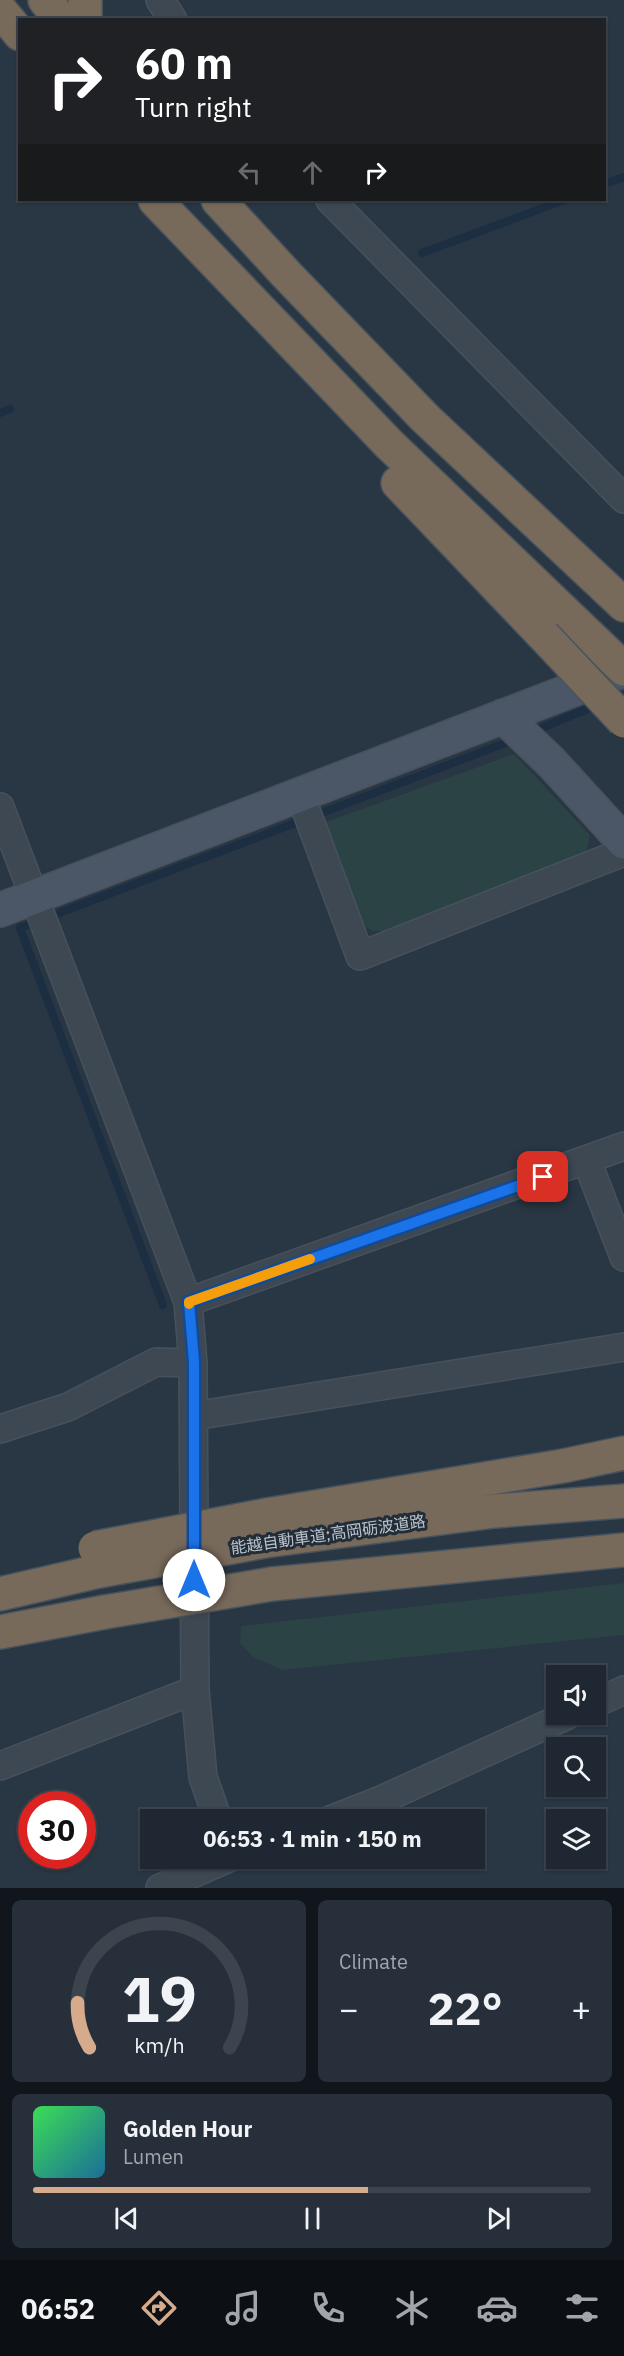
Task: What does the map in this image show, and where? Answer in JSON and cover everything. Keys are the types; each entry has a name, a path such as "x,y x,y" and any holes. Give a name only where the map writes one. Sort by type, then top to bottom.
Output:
{"highway":[{"path":"45,0 59,18"},
{"path":"85,0 85,18"},
{"path":"0,10 18,32"},
{"path":"0,45 18,58"},
{"path":"155,201 218,284 297,377 555,625 624,721"},
{"path":"219,201 424,418 510,498 615,602"},
{"path":"555,625 624,670"},
{"path":"266,1528 624,1454"},
{"name":"能越自動車道;高岡砺波道路","path":"0,1594 97,1559 266,1528 624,1501"},
{"path":"0,1632 272,1584 624,1550"},
{"path":"0,1573 97,1559"}],"street":[{"path":"160,0 172,18"},
{"path":"331,201 624,499"},
{"path":"0,910 624,670"},
{"path":"503,716 552,763 624,842"},
{"path":"300,795 360,956 624,852"},
{"path":"0,807 189,1302 194,1362 195,1690 203,1777 214,1809"},
{"path":"189,1302 624,1146"},
{"path":"587,1161 624,1257"},
{"path":"194,1416 624,1347"},
{"path":"0,1429 68,1407 156,1362 194,1362"},
{"path":"0,1766 195,1690"},
{"path":"606,1698 624,1690"},
{"path":"358,1809 546,1725"},
{"path":"160,1888 204,1869"}],"green space":[{"path":"514,754 590,835 586,854 383,931 373,931 362,925 326,822"},
{"path":"624,1583 624,1635 282,1670 253,1657 240,1643 241,1626"}],"waterway":[{"path":"606,183 624,177"},
{"path":"422,253 561,201"},
{"path":"0,413 10,409"},
{"path":"530,733 599,704"},
{"path":"163,1305 20,928 516,739"}],"slow traffic":[{"path":"189,1304 189,1302 310,1259"}],"route":[{"path":"194,1580 194,1362 189,1302 543,1177"}]}
